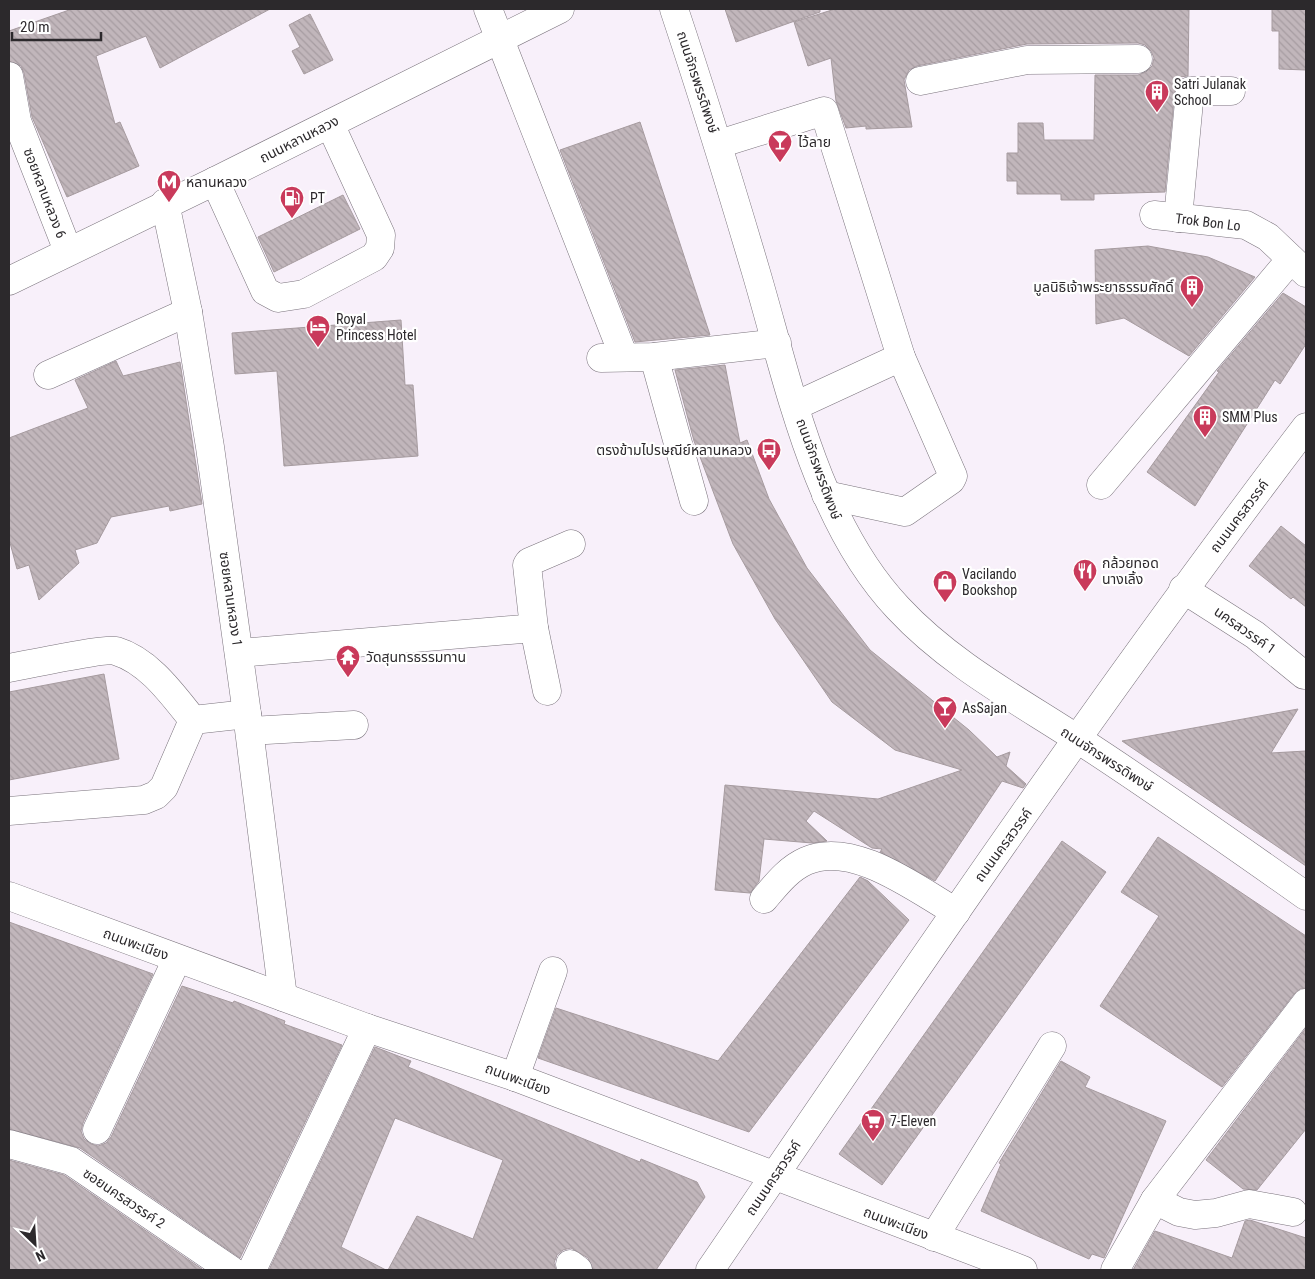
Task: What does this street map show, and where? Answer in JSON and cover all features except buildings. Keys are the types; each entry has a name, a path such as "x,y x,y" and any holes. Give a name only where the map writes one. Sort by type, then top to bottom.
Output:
{"street":[{"path":"488,9 500,38 612,358 654,357 777,344"},
{"name":"ถนนหลานหลวง","path":"9,281 165,203 215,181 560,9"},
{"name":"ถนนจักรพรรดิพงษ์","path":"674,9 719,144 795,406 826,494 843,533 866,570 897,608 927,637 958,660 1078,739 1306,896"},
{"path":"920,81 1027,60 1138,59"},
{"name":"ซอยหลานหลวง 6","path":"9,76 17,122 68,251"},
{"name":"Trok Bon Lo","path":"1231,91 1190,91 1166,216 1246,225 1268,237 1299,266"},
{"path":"719,144 824,111 901,357 944,453 952,479 904,512 826,494"},
{"path":"215,181 266,292 278,298 304,294 374,257 380,248 381,235 330,124"},
{"name":"ซอยหลานหลวง 1","path":"165,203 188,312 239,653 283,997"},
{"path":"1101,485 1299,266"},
{"path":"48,375 188,312"},
{"path":"654,357 694,501"},
{"path":"795,406 901,357"},
{"name":"ถนนนครสวรรค์","path":"710,1270 956,912 1184,589 1306,427"},
{"path":"547,691 534,628 527,565 529,562 571,544"},
{"name":"นครสวรรค์ 1","path":"1184,589 1255,634 1304,675"},
{"path":"239,653 534,628"},
{"path":"9,668 113,650 134,660 162,682 193,720 354,726"},
{"path":"9,811 144,800 156,795 164,787 193,720"},
{"path":"764,899 786,874 805,861 824,855 868,862 956,912"},
{"name":"ถนนพะเนียง","path":"9,896 367,1028 515,1077 1023,1270"},
{"path":"97,1130 177,959"},
{"path":"515,1077 553,971"},
{"path":"1115,1270 1155,1200 1306,1003"},
{"path":"252,1270 367,1028"},
{"path":"934,1237 1052,1046"},
{"name":"ซอยนครสวรรค์ 2","path":"9,1144 71,1161 231,1270"},
{"path":"1155,1200 1179,1212 1195,1215 1216,1213 1249,1204 1293,1212"}],"place":[{"name":"Satri Julanak School","path":"1157,113"},
{"name":"ไว้ลาย","path":"780,163"},
{"name":"หลานหลวง","path":"169,203"},
{"name":"PT","path":"292,219"},
{"name":"มูลนิธิเจ้าพระยาธรรมศักดิ์","path":"1192,308"},
{"name":"Royal Princess Hotel","path":"318,348"},
{"name":"SMM Plus","path":"1205,438"},
{"name":"ตรงข้ามไปรษณีย์หลานหลวง","path":"769,471"},
{"name":"กล้วยทอด นางเลิ้ง","path":"1085,592"},
{"name":"Vacilando Bookshop","path":"945,603"},
{"name":"วัดสุนทรธรรมทาน","path":"348,678"},
{"name":"AsSajan","path":"945,729"},
{"name":"7-Eleven","path":"873,1142"}]}
